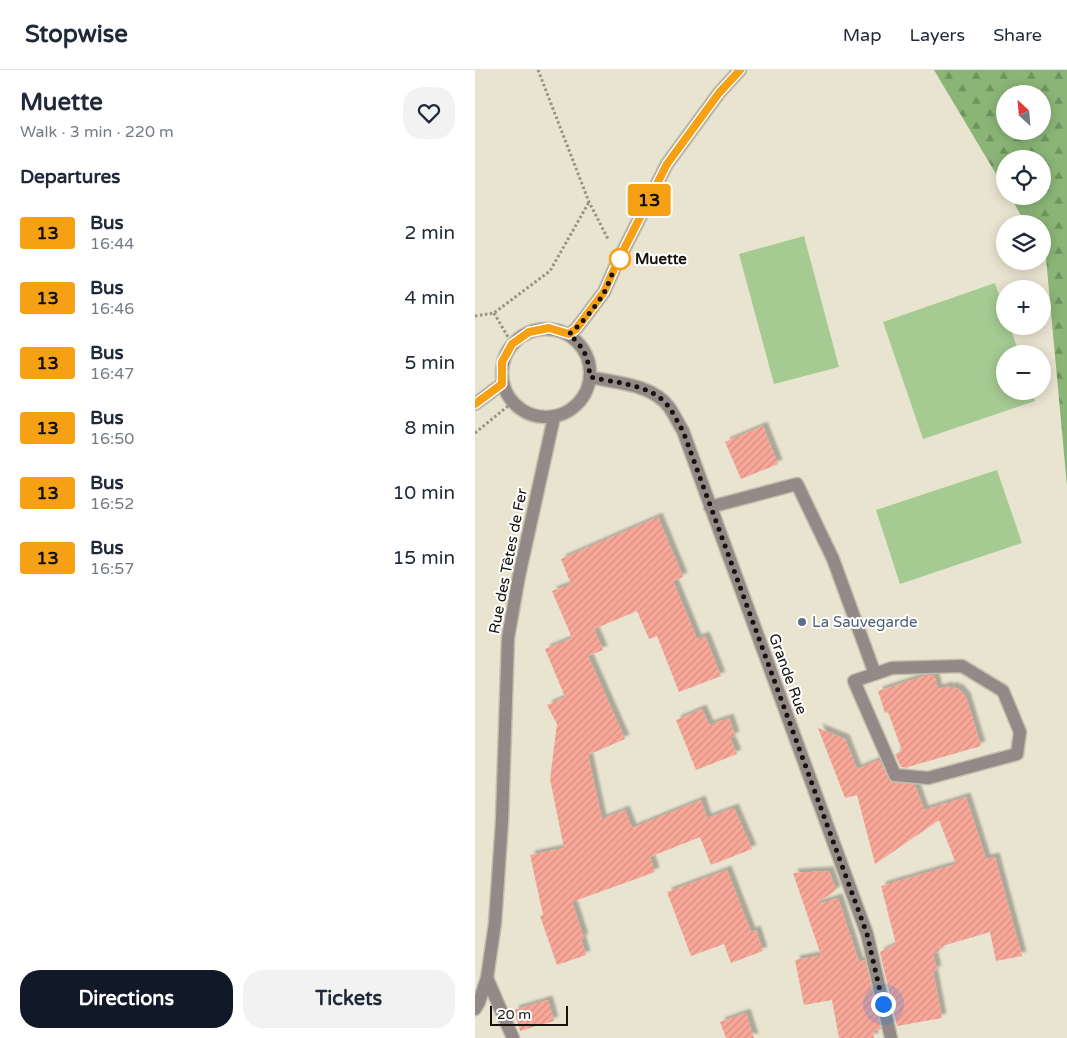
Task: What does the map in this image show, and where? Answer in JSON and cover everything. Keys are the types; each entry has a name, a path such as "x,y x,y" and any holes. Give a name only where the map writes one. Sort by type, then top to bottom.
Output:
{"street":[{"path":"569,334 576,329 604,292 667,164 719,93 740,70"},
{"path":"549,328 569,334 581,346 589,361 590,377 579,403 554,417 531,415 513,403 502,384 502,362 512,344 529,332 549,328"},
{"name":"Grande Rue","path":"590,377 647,390 659,397 669,407 683,431 867,934 891,1038"},
{"path":"475,404 502,384"},
{"name":"Rue des Têtes de Fer","path":"475,1009 487,978 495,923 502,821 508,638 519,576 554,417"},
{"path":"710,507 797,484 833,559 875,674"},
{"path":"962,666 1003,692 1020,732 1017,754 927,778 895,775 854,681 875,674 892,668 962,666"},
{"path":"487,978 513,1038"}],"path":[{"path":"538,70 589,202 619,260"},
{"path":"475,316 494,313 550,271 589,202"},
{"path":"494,313 512,344"},
{"path":"475,433 513,403"}],"green space":[{"path":"934,70 1067,70 1067,486 1051,312 1051,280 1048,280 1047,270 1051,270 1051,215 1021,215 1015,205 1051,205 1051,150 996,150 996,174"},
{"path":"804,236 839,367 774,384 739,254"},
{"path":"995,283 996,335 1013,335 1016,345 996,345 996,400 1035,401 923,439 883,322"},
{"path":"997,470 1022,543 900,584 876,510"}],"building":[{"path":"763,426 778,464 741,479 725,442"},
{"path":"658,517 683,577 673,581 697,639 705,636 721,676 679,692 657,636 649,639 637,611 594,629 603,650 588,656 625,739 588,755 602,819 625,810 632,828 701,800 707,818 734,808 752,849 711,865 700,837 650,857 655,872 572,902 584,938 581,939 586,955 557,965 540,916 543,915 530,855 564,848 550,779 557,724 547,705 565,697 545,649 572,638 552,591 571,584 561,559"},
{"path":"927,675 934,675 938,689 954,686 955,689 958,688 966,697 981,746 908,767 888,712 885,713 878,691"},
{"path":"702,709 709,725 729,718 735,736 730,738 737,754 696,770 676,720"},
{"path":"818,728 845,739 857,769 879,760 891,782 915,785 924,810 966,797 986,859 995,857 1022,956 996,961 990,932 939,947 940,951 933,954 937,970 933,971 942,1018 897,1026 880,952 896,944 881,886 956,864 939,820 875,864 857,795 845,798"},
{"path":"902,751 908,768 901,767 895,754"},
{"path":"727,870 751,932 756,930 763,951 731,963 724,944 691,956 667,892"},
{"path":"829,871 836,890 814,905 838,898 859,962 865,960 881,1029 873,1031 874,1038 839,1038 832,1000 804,1005 795,960 821,955 793,873"},
{"path":"548,1000 554,1021 520,1031 514,1010"},
{"path":"746,1013 754,1038 726,1038 720,1022"}],"bus line":[{"name":"13","path":"475,404 502,384 502,362 512,344 529,332 549,328 569,334 576,329 604,292 667,164 719,93 740,70"}],"place":[{"name":"Muette","path":"620,259"},
{"name":"La Sauvegarde","path":"802,622"}],"route":[{"path":"620,259 604,292 576,329 569,334 581,346 589,361 590,377 647,390 659,397 669,407 683,431 867,934 883,1004"}]}
